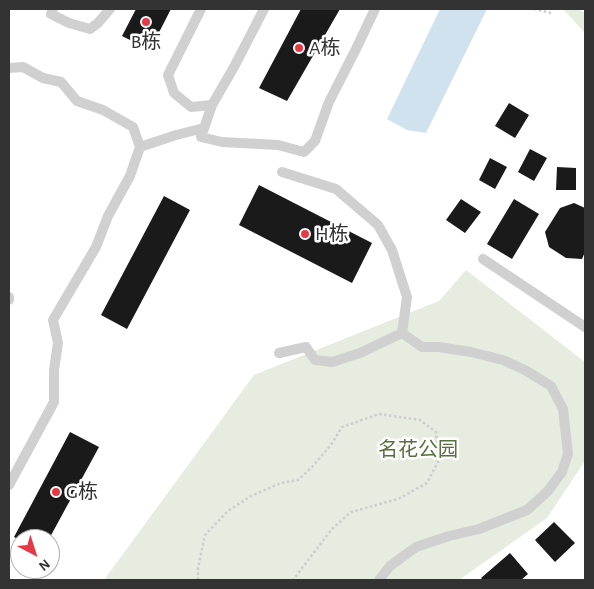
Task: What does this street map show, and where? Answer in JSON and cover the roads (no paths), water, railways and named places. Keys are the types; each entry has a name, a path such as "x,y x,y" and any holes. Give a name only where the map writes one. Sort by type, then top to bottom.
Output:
{"street":[{"path":"53,9 51,14 69,23 90,29 110,9"},
{"path":"201,9 168,75 174,93 191,107 212,105"},
{"path":"264,9 212,105 201,137 222,142 278,145 304,152 315,141 329,102 374,9"},
{"path":"9,68 23,67 42,78 61,82 78,100 103,110 133,127 140,147 130,176 108,216 96,247 53,320 58,343 54,370 54,402 9,485"},
{"path":"140,147 204,128"},
{"path":"282,172 336,189 378,225 392,250 407,297 402,333"},
{"path":"484,259 585,327"},
{"path":"278,353 306,347 315,360 332,362 360,353 402,333"},
{"path":"379,580 390,566 416,547 449,536 479,529 527,510 547,492 562,472 568,454 563,409 551,386 525,370 502,360 471,352 439,347 422,347 402,333"}],"water":[{"path":"440,9 487,9 426,133 407,130 387,119"}],"place":[{"name":"B栋","path":"146,22"},
{"name":"A栋","path":"299,48"},
{"name":"H栋","path":"305,234"},
{"name":"G栋","path":"56,492"}],"park label":[{"name":"名花公园","path":"418,450"}]}
